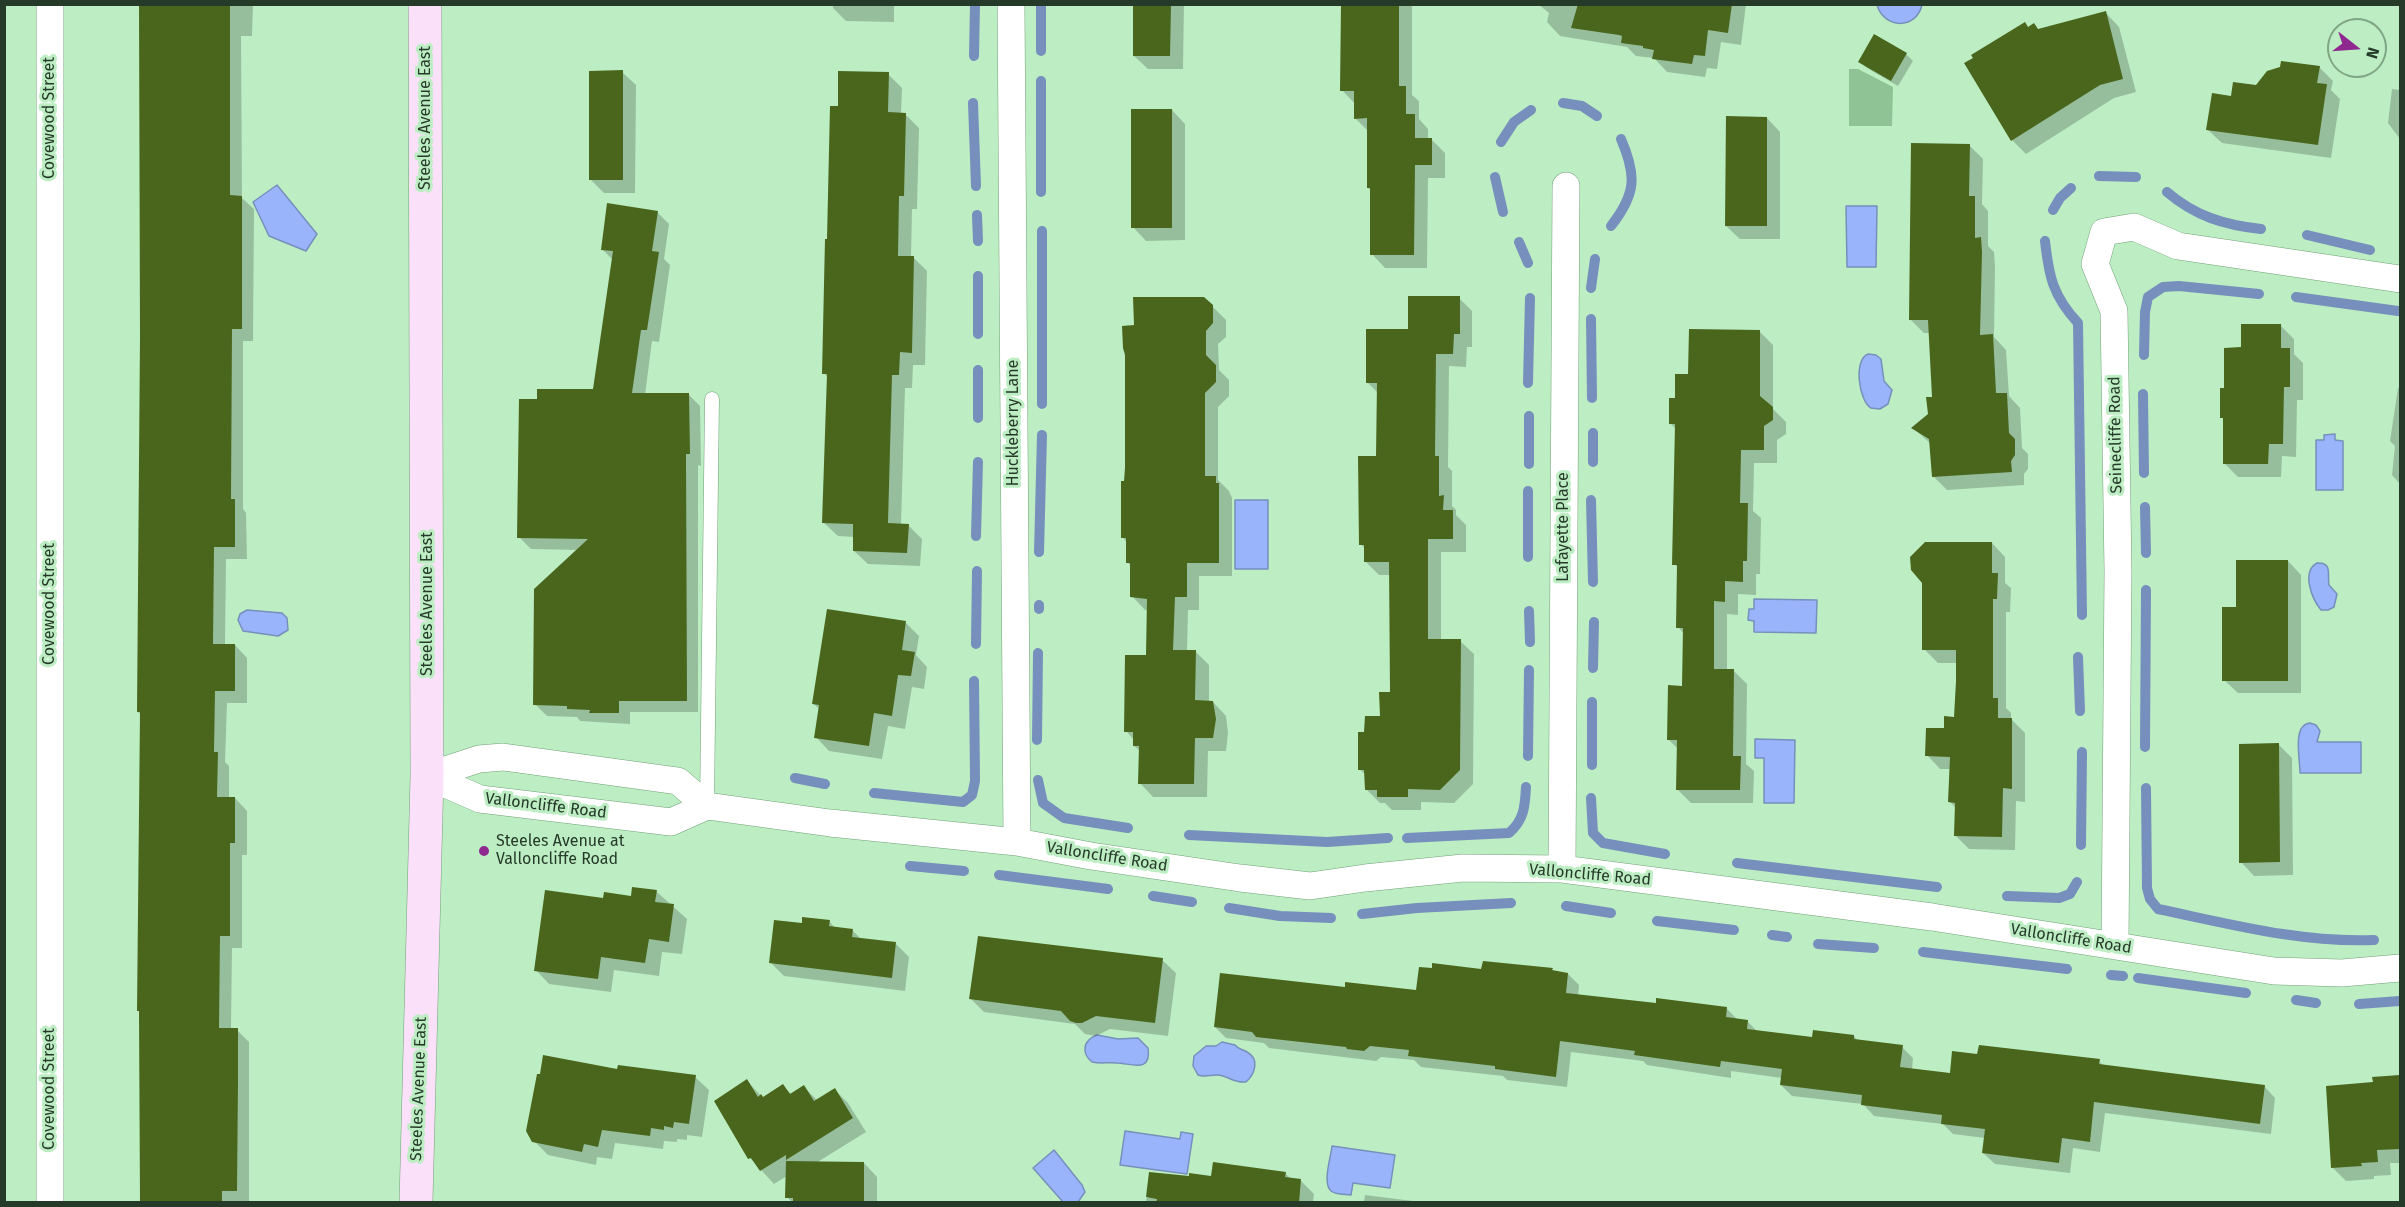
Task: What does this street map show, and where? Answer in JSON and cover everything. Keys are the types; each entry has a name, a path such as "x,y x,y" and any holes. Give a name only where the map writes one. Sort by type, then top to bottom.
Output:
{"main road":[{"name":"Steeles Avenue East","path":"416,1203 427,776 425,4"}],"street":[{"name":"Covewood Street","path":"50,4 50,1203"},
{"name":"Huckleberry Lane","path":"1011,4 1017,842"},
{"name":"Lafayette Place","path":"1562,869 1566,186"},
{"name":"Seinecliffe Road","path":"2115,946 2118,571 2114,311 2095,264 2104,232 2134,227 2178,246 2400,279"},
{"path":"427,776 479,759 503,757 678,782 707,806"},
{"name":"Valloncliffe Road","path":"427,776 480,799 671,822 707,806 830,823 1017,842 1091,856 1310,886 1463,868 1562,869 1932,917 2274,971 2342,973 2400,968"}],"lane":[{"path":"707,806 712,399"}],"green space":[{"path":"1849,69 1858,69 1893,87 1892,126 1849,126"}],"water":[{"path":"1877,4 1922,5 1919,13 1913,19 1900,23 1886,19"},
{"path":"277,185 317,234 306,251 269,236 253,202"},
{"path":"1846,206 1877,206 1876,267 1847,267"},
{"path":"1868,354 1876,355 1881,359 1884,381 1892,390 1888,404 1880,409 1871,408 1867,404 1859,381 1860,364"},
{"path":"2335,434 2335,440 2343,441 2343,490 2316,490 2316,440 2324,440 2324,435"},
{"path":"1235,500 1268,500 1268,569 1235,569"},
{"path":"2317,563 2322,563 2327,567 2329,585 2337,594 2334,607 2328,610 2321,610 2310,586 2310,573 2312,567"},
{"path":"1754,599 1817,600 1816,633 1754,632 1754,621 1748,620 1749,609 1754,609"},
{"path":"247,610 282,613 287,618 288,630 278,636 243,631 238,620 240,614"},
{"path":"2310,723 2316,725 2320,731 2317,742 2361,742 2361,773 2300,773 2299,736 2304,725"},
{"path":"1755,739 1795,740 1794,803 1764,803 1764,758 1755,758"},
{"path":"1097,1035 1118,1039 1138,1038 1148,1048 1147,1061 1139,1065 1092,1062 1086,1055 1085,1047 1092,1037"},
{"path":"1222,1042 1235,1045 1254,1059 1254,1071 1246,1082 1220,1075 1198,1075 1193,1066 1194,1056 1206,1046 1216,1046"},
{"path":"1125,1131 1180,1139 1181,1132 1193,1134 1187,1174 1120,1165"},
{"path":"1332,1146 1395,1155 1390,1188 1353,1183 1351,1195 1331,1191 1328,1187 1327,1176"},
{"path":"1054,1150 1082,1185 1085,1192 1078,1202 1063,1202 1033,1168"}],"building":[{"path":"139,4 230,4 230,195 242,196 242,329 232,329 231,499 235,499 235,547 214,547 213,644 235,644 235,691 215,691 214,752 218,752 217,797 235,797 235,843 230,843 230,936 220,936 219,1028 238,1028 238,1080 237,1191 222,1191 222,1203 140,1203 139,1011 137,1011 140,712 137,712 140,336"},
{"path":"1133,4 1171,4 1170,56 1133,56"},
{"path":"1341,4 1399,4 1399,86 1406,86 1406,114 1415,114 1415,138 1432,138 1432,165 1415,165 1414,255 1370,255 1367,118 1354,119 1354,91 1340,91"},
{"path":"1578,4 1732,4 1728,33 1708,30 1705,56 1694,55 1692,64 1652,59 1654,50 1621,43 1622,36 1619,35 1571,28"},
{"path":"2106,11 2123,79 2100,85 2011,141 1964,63 1973,58 1971,55 2025,22 2028,27 2034,23 2038,29"},
{"path":"1874,34 1907,53 1891,81 1858,62"},
{"path":"2281,61 2320,66 2317,83 2327,84 2318,145 2206,130 2212,93 2231,96 2233,82 2256,85 2267,71 2280,67"},
{"path":"623,70 623,180 589,180 589,71"},
{"path":"838,71 889,72 888,112 906,113 904,196 899,196 898,256 914,256 912,353 900,352 899,375 892,375 888,523 909,524 907,553 853,551 853,524 822,523 827,374 822,374 825,239 827,239 830,106 838,106"},
{"path":"1131,109 1172,109 1172,228 1131,228"},
{"path":"1726,116 1767,117 1767,226 1725,226"},
{"path":"1911,143 1970,144 1969,196 1975,196 1975,238 1981,237 1982,252 1980,335 1993,334 1996,393 2007,393 2009,433 2015,439 2015,455 2011,461 2012,472 1932,477 1929,439 1911,428 1928,414 1926,397 1932,397 1928,320 1909,320"},
{"path":"607,203 658,211 652,251 659,252 647,330 641,330 632,393 689,393 690,454 686,454 687,701 619,701 619,713 589,713 590,710 567,709 567,706 533,705 534,589 588,539 517,538 519,399 537,399 537,389 593,389 613,251 601,250"},
{"path":"1408,296 1460,296 1460,334 1454,334 1453,354 1436,354 1435,456 1439,456 1439,496 1444,495 1443,510 1453,510 1453,539 1428,539 1428,639 1461,639 1460,770 1440,790 1408,789 1408,797 1377,797 1377,790 1365,790 1364,770 1358,770 1358,732 1364,732 1365,716 1380,716 1379,692 1390,692 1389,562 1364,562 1364,545 1359,545 1358,456 1376,456 1377,383 1366,383 1366,329 1408,329"},
{"path":"1133,297 1204,297 1213,305 1213,323 1206,331 1206,355 1216,365 1216,382 1205,393 1205,476 1216,476 1216,483 1219,483 1219,563 1187,563 1187,597 1175,597 1173,650 1196,650 1195,700 1213,701 1216,719 1213,738 1195,738 1194,784 1138,784 1139,746 1133,746 1133,732 1124,732 1125,655 1146,655 1147,599 1130,597 1130,563 1126,563 1126,538 1121,538 1121,481 1124,481 1125,468 1125,355 1122,326 1134,325"},
{"path":"2241,324 2281,324 2281,348 2290,348 2290,387 2284,387 2283,444 2269,444 2268,464 2223,464 2223,418 2220,418 2220,388 2224,388 2224,348 2241,347"},
{"path":"1689,329 1760,330 1760,396 1773,407 1773,420 1764,426 1764,450 1741,450 1740,503 1748,503 1747,561 1743,561 1743,582 1725,581 1725,602 1714,601 1714,669 1734,669 1733,756 1741,756 1740,790 1676,790 1677,740 1667,740 1668,685 1682,686 1683,628 1676,628 1677,565 1672,565 1675,424 1669,424 1669,398 1675,398 1675,374 1688,374"},
{"path":"1925,542 1992,542 1992,573 1998,573 1997,599 1993,599 1993,698 1998,698 1998,718 2012,718 2012,789 2003,788 2002,837 1954,836 1955,803 1948,802 1950,757 1925,756 1926,728 1944,728 1944,716 1954,717 1956,650 1922,650 1922,583 1911,570 1910,557"},
{"path":"2236,560 2288,560 2288,681 2222,681 2222,607 2236,607"},
{"path":"827,609 906,621 902,650 915,652 911,676 898,675 892,716 874,713 869,746 814,738 819,705 812,704"},
{"path":"2279,743 2280,862 2239,863 2239,744"},
{"path":"632,887 657,890 655,902 674,904 669,942 649,939 645,963 601,957 598,979 534,971 545,890 603,898 604,892 631,896"},
{"path":"802,917 830,920 829,926 853,929 852,937 896,942 892,978 769,963 774,920 802,923"},
{"path":"978,936 1163,958 1155,1023 1096,1016 1082,1023 1076,1023 1070,1021 1061,1011 969,999"},
{"path":"1483,961 1553,968 1552,970 1568,973 1566,993 1656,1003 1656,998 1727,1007 1726,1017 1748,1020 1747,1029 1812,1037 1813,1030 1854,1035 1854,1039 1903,1045 1900,1067 1950,1073 1952,1051 1977,1054 1979,1045 2100,1059 2099,1064 2265,1085 2260,1124 2094,1102 2090,1142 2062,1138 2059,1163 1982,1153 1985,1129 1941,1124 1942,1115 1861,1105 1862,1095 1780,1085 1782,1069 1721,1061 1720,1067 1634,1055 1635,1051 1560,1041 1556,1077 1495,1069 1495,1066 1408,1056 1409,1050 1370,1046 1364,1051 1347,1049 1346,1047 1256,1037 1252,1032 1214,1027 1220,973 1345,987 1345,982 1416,990 1419,967 1432,968 1432,963 1481,969"},
{"path":"543,1055 617,1069 618,1065 696,1075 689,1124 674,1122 673,1128 664,1126 664,1130 651,1128 650,1136 602,1130 598,1147 584,1144 582,1152 532,1142 526,1131"},
{"path":"2400,1075 2400,1149 2377,1150 2378,1162 2361,1163 2362,1166 2331,1168 2326,1086 2373,1082 2372,1077"},
{"path":"747,1079 758,1097 761,1094 763,1097 783,1084 790,1094 804,1085 814,1101 835,1088 853,1118 786,1160 786,1155 760,1171 751,1158 748,1159 714,1101"},
{"path":"786,1161 864,1162 864,1203 793,1203 793,1198 785,1198"},
{"path":"1213,1162 1286,1172 1285,1177 1301,1179 1299,1203 1156,1203 1157,1199 1146,1197 1149,1172 1211,1176"}],"waterway":[{"path":"974,56 975,4"},
{"path":"1041,4 1041,51"},
{"path":"1041,81 1041,192"},
{"path":"973,103 976,186"},
{"path":"1563,103 1582,106 1597,116"},
{"path":"1501,142 1514,122 1531,110"},
{"path":"1611,226 1625,204 1631,184 1630,164 1621,139"},
{"path":"2099,176 2136,177"},
{"path":"1495,177 1503,212"},
{"path":"2053,210 2060,198 2071,188"},
{"path":"2167,192 2188,207 2211,218 2261,229"},
{"path":"977,215 978,241"},
{"path":"1042,231 1042,404"},
{"path":"2307,235 2370,250"},
{"path":"2045,241 2048,265 2058,295 2078,323 2082,615"},
{"path":"1519,242 1528,263"},
{"path":"1591,288 1595,259"},
{"path":"978,276 978,334"},
{"path":"2144,355 2145,312 2148,297 2163,287 2179,286 2259,294"},
{"path":"2296,297 2398,311"},
{"path":"1528,383 1530,298"},
{"path":"1591,319 1592,398"},
{"path":"978,370 978,418"},
{"path":"2143,394 2144,473"},
{"path":"1529,416 1529,464"},
{"path":"1593,433 1593,462"},
{"path":"1039,552 1042,435"},
{"path":"976,536 978,462"},
{"path":"1528,491 1528,557"},
{"path":"1591,500 1593,582"},
{"path":"2145,507 2146,553"},
{"path":"976,644 977,571"},
{"path":"2145,747 2146,590"},
{"path":"1529,611 1530,642"},
{"path":"1593,668 1594,622"},
{"path":"1037,740 1038,653"},
{"path":"2078,657 2080,711"},
{"path":"1528,756 1529,670"},
{"path":"874,793 963,802 972,795 975,781 974,681"},
{"path":"1592,702 1592,765"},
{"path":"2081,845 2082,752"},
{"path":"795,778 825,784"},
{"path":"1038,780 1043,803 1064,818 1128,828"},
{"path":"1407,838 1509,833 1523,813 1526,787"},
{"path":"2146,788 2147,888 2150,899 2158,909 2239,926 2320,939 2374,940"},
{"path":"1591,798 1593,833 1603,843 1665,854"},
{"path":"1189,835 1327,842 1388,838"},
{"path":"1737,863 1937,887"},
{"path":"910,866 964,871"},
{"path":"999,875 1108,889"},
{"path":"2007,896 2059,898 2070,894 2077,882"},
{"path":"1153,896 1192,902"},
{"path":"1362,914 1417,908 1511,903"},
{"path":"1566,906 1611,913"},
{"path":"1229,908 1280,916 1331,918"},
{"path":"1657,921 1734,930"},
{"path":"1772,935 1787,937"},
{"path":"1818,944 1874,948"},
{"path":"1923,952 2067,969"},
{"path":"2111,975 2123,976"},
{"path":"2138,978 2246,993"},
{"path":"2296,1000 2316,1003"},
{"path":"2359,1004 2400,1001"}],"place":[{"name":"Steeles Avenue at Valloncliffe Road","path":"484,851"}]}
